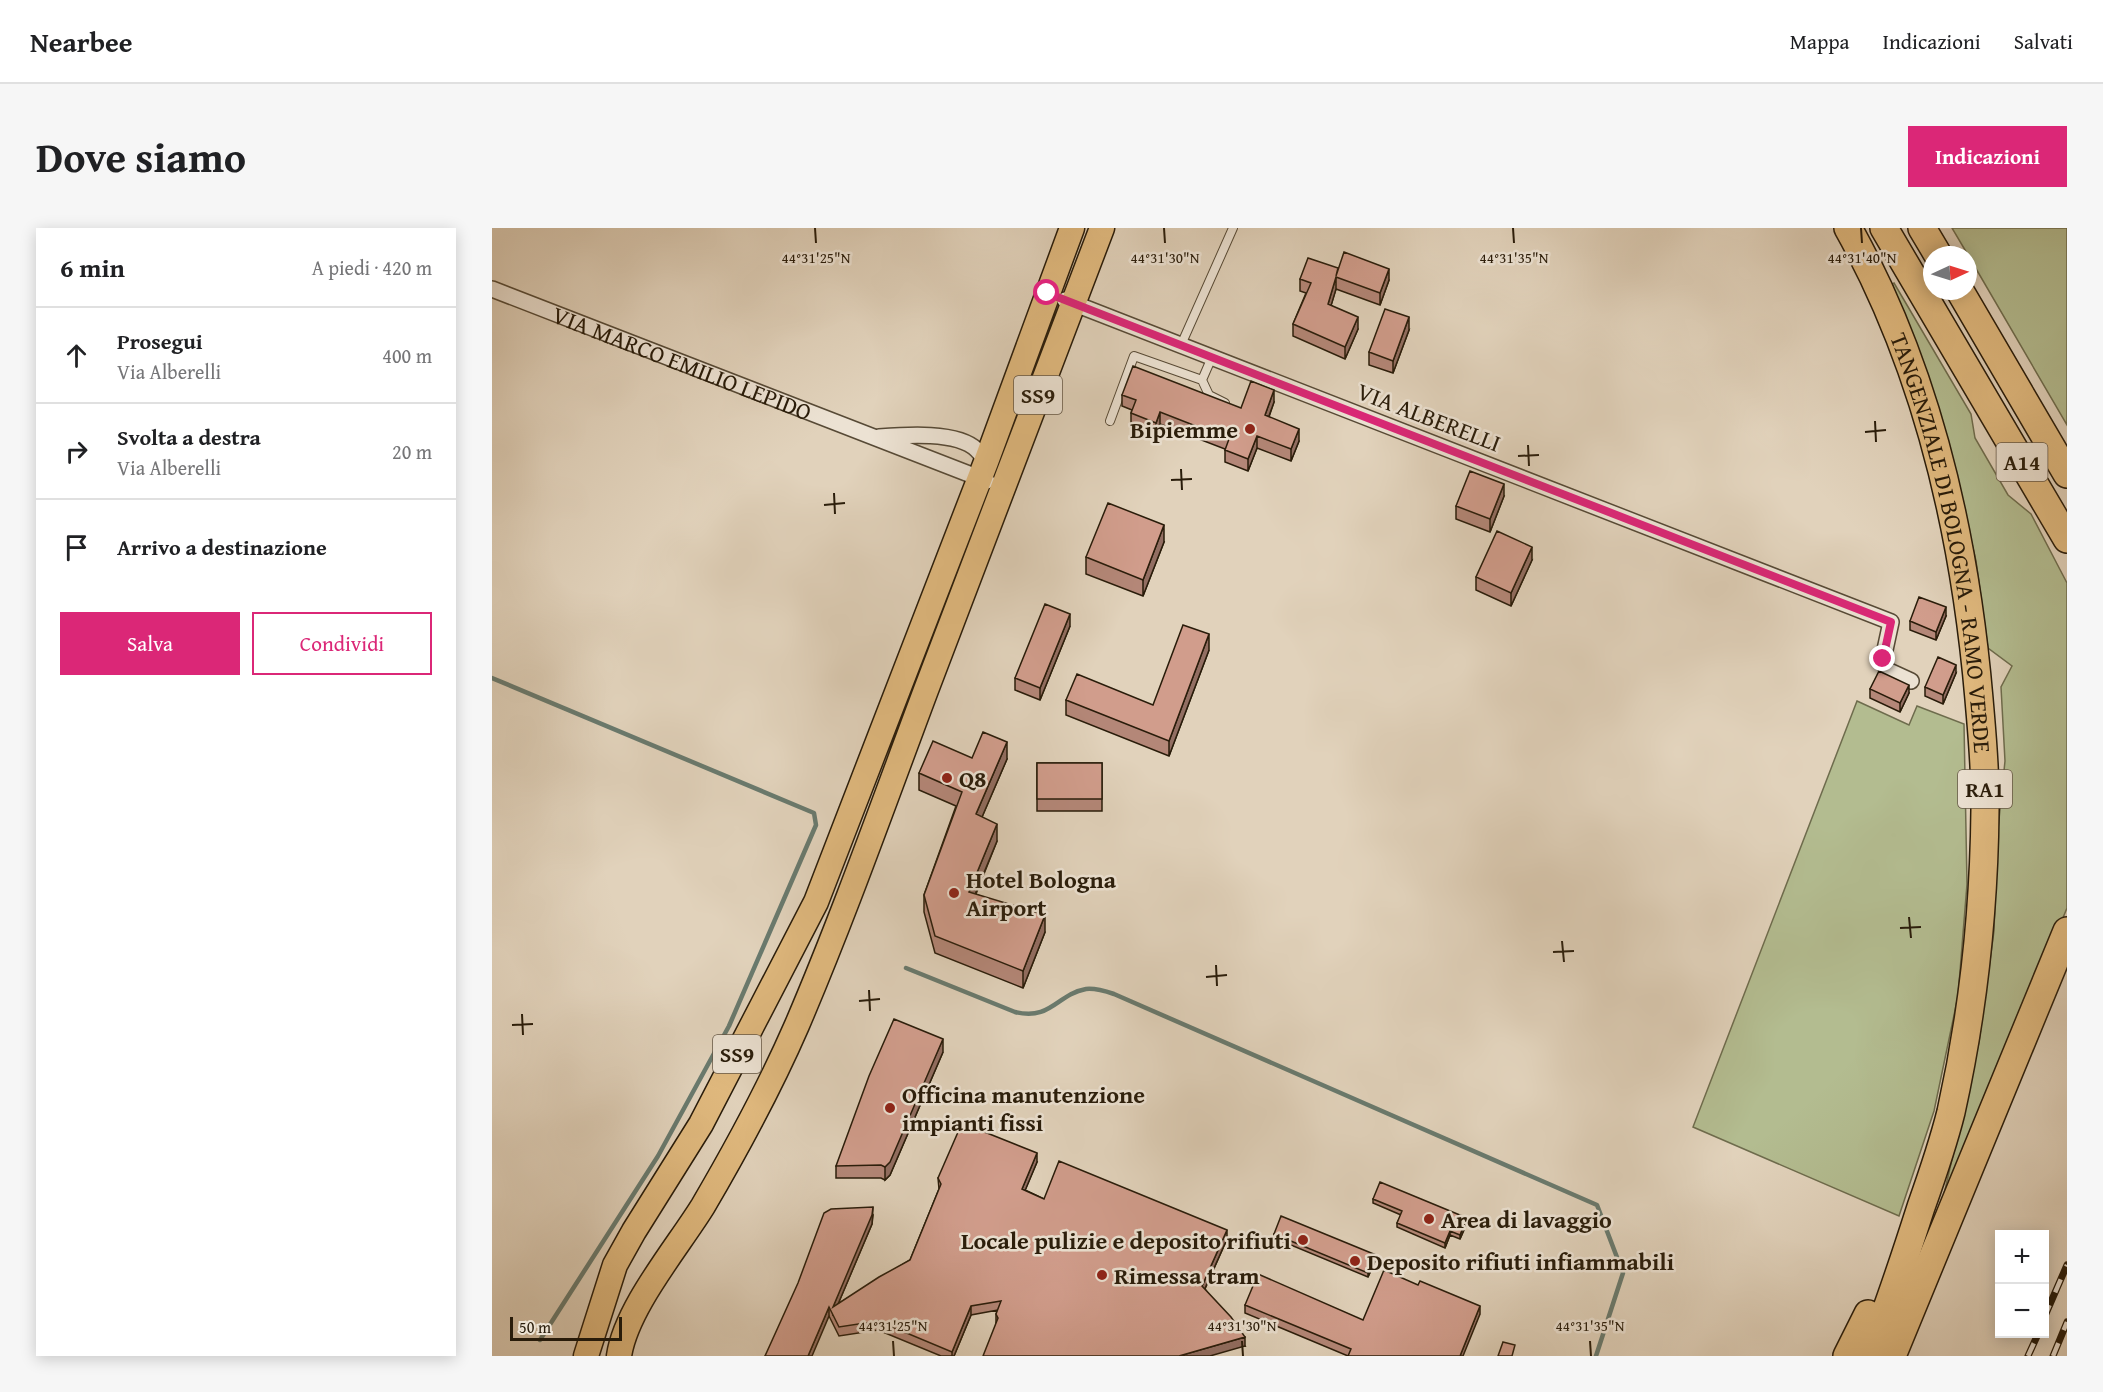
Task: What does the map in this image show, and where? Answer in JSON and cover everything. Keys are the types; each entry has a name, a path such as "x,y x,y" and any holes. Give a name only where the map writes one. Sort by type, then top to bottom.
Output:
{"highway":[{"name":"TANGENZIALE DI BOLOGNA - RAMO VERDE","path":"1848,228 1897,333 1919,392 1942,469 1960,556 1977,676 1986,807 1982,889 1971,1002 1957,1082 1944,1137 1902,1266 1869,1356"},
{"name":"A14","path":"1884,228 2067,539"},
{"path":"1922,228 1933,246"},
{"name":"A14","path":"1965,300 2067,474"},
{"path":"1892,1356 2067,931"},
{"path":"1910,1356 2000,1097"},
{"path":"1847,1356 1877,1297 1944,1137"}],"main road":[{"name":"SS9","path":"586,1356 615,1265 701,1124 816,902 983,470 1072,228"},
{"name":"SS9","path":"620,1356 624,1335 637,1308 740,1142 797,1025 864,859 1102,228"}],"street":[{"name":"VIA MARCO EMILIO LEPIDO","path":"492,289 871,437 983,470 1003,488"},
{"name":"VIA ALBERELLI","path":"1047,293 1891,622 1883,659 1887,670 1911,681"},
{"name":"VIA MARCO EMILIO LEPIDO","path":"871,437 918,436 946,438 969,444 977,449 983,470"},
{"path":"836,849 864,859"}],"lane":[{"path":"1182,345 1233,228"},
{"path":"1110,421 1134,356 1202,380 1209,395 1236,408"},
{"path":"1202,380 1212,357"}],"green space":[{"path":"1952,228 2067,228 2067,425 1977,270 1977,246 1963,246"},
{"path":"1894,283 1971,414 1975,438 2008,495 2031,514 2067,583 2067,908 1924,1253 1944,1194 1979,1042 1994,931 1997,839 2005,761 2001,687 2012,666 1988,648 1976,561 1955,471 1929,381 1892,284"},
{"path":"1857,701 1909,725 1917,706 1964,724 1967,884 1958,996 1934,1111 1899,1216 1693,1127"}],"building":[{"path":"1344,252 1389,269 1380,293 1336,277 1328,304 1358,317 1345,347 1293,324 1311,283 1300,279 1308,258 1338,268 1336,276"},
{"path":"1385,309 1409,317 1393,361 1369,352"},
{"path":"1133,366 1241,408 1251,381 1274,390 1265,415 1299,429 1291,449 1257,436 1248,459 1225,450 1229,439 1160,412 1156,423 1131,413 1136,400 1122,395"},
{"path":"1470,471 1504,484 1490,519 1456,506"},
{"path":"1108,503 1164,525 1143,580 1086,557"},
{"path":"1497,531 1532,547 1511,593 1476,577"},
{"path":"1919,597 1946,607 1936,632 1910,621"},
{"path":"1045,604 1070,614 1040,688 1015,678"},
{"path":"1183,625 1209,634 1169,741 1066,700 1077,674 1153,705"},
{"path":"1938,657 1956,665 1943,695 1925,687"},
{"path":"1879,671 1909,685 1900,703 1870,689"},
{"path":"983,732 1007,742 976,814 997,824 969,892 1045,915 1023,971 935,936 924,895 962,792 919,773 933,741 972,758"},
{"path":"1037,763 1102,763 1102,799 1037,799"},
{"name":"Officina manutenzione impianti fissi","path":"894,1019 943,1039 890,1162 885,1167 881,1165 836,1166 869,1076"},
{"path":"962,1123 1037,1153 1022,1189 1044,1199 1059,1161 1227,1230 1202,1286 1231,1317 1245,1337 1179,1356 983,1356 998,1318 996,1314 1001,1301 971,1306 952,1352 878,1321 839,1327 829,1307 808,1356 765,1356 798,1283 824,1213 831,1209 873,1207 872,1215 833,1307 910,1260 941,1184 938,1178"},
{"name":"Area di lavaggio","path":"1380,1182 1467,1218 1460,1235 1450,1231 1445,1243 1397,1223 1402,1211 1373,1199"},
{"path":"1281,1216 1376,1255 1368,1273 1274,1234"},
{"path":"1384,1270 1418,1285 1420,1281 1480,1306 1460,1356 1348,1356 1351,1349 1245,1305 1258,1274 1363,1320"},
{"path":"1503,1342 1515,1345 1512,1356 1498,1356"}],"waterway":[{"path":"492,678 814,813 816,825 729,1026 658,1156 540,1340"},
{"path":"906,968 1015,1012 1027,1014 1046,1010 1068,996 1086,989 1114,994 1597,1205 1623,1273 1596,1356"}],"railway":[{"path":"2049,1306 2067,1265"},
{"path":"2053,1356 2067,1322"},
{"path":"2028,1356 2036,1338"}],"place":[{"name":"Bipiemme","path":"1250,429"},
{"name":"Q8","path":"947,778"},
{"name":"Hotel Bologna Airport","path":"954,893"},
{"name":"Officina manutenzione impianti fissi","path":"890,1108"},
{"name":"Area di lavaggio","path":"1429,1219"},
{"name":"Locale pulizie e deposito rifiuti","path":"1303,1240"},
{"name":"Deposito rifiuti infiammabili","path":"1355,1261"},
{"name":"Rimessa tram","path":"1102,1275"}],"route":[{"path":"1047,293 1891,622 1883,659"}]}
